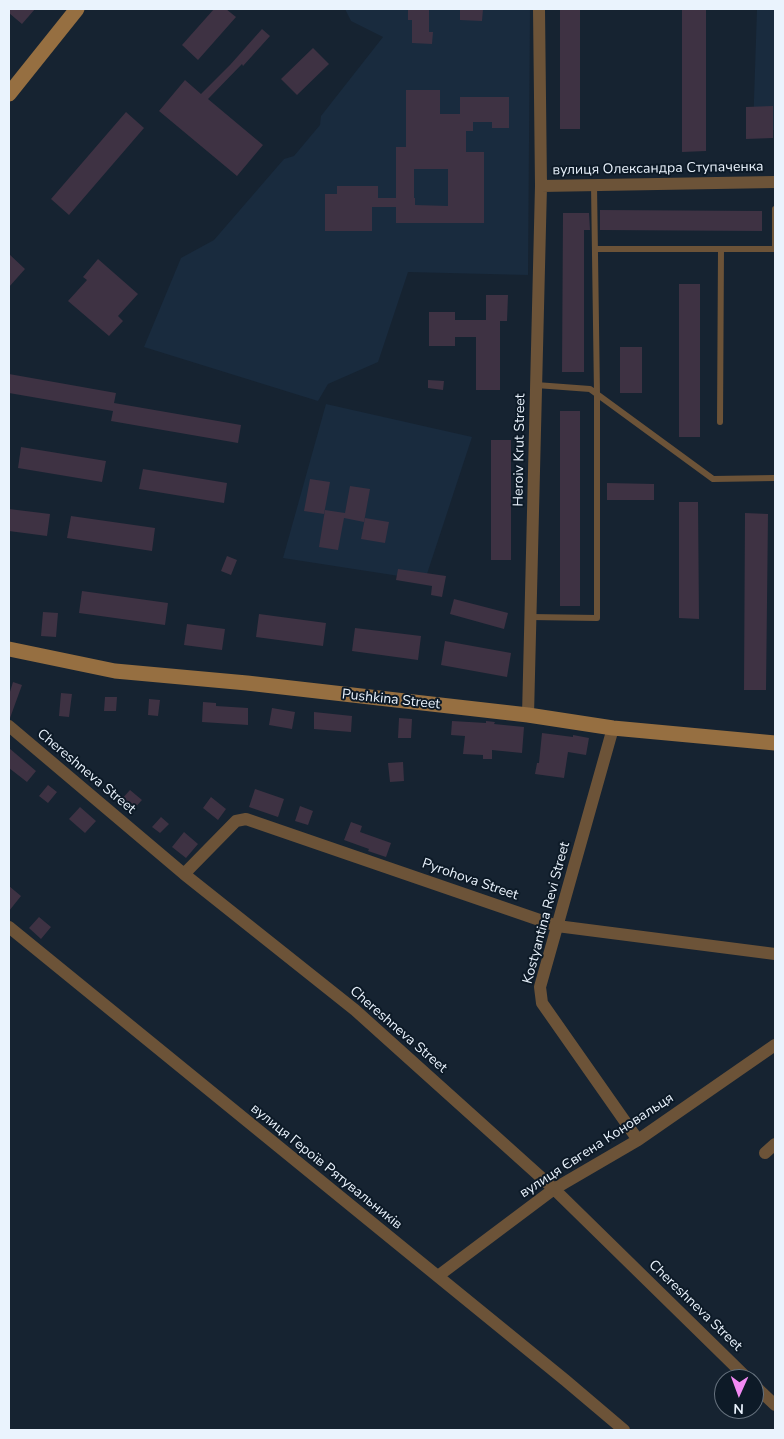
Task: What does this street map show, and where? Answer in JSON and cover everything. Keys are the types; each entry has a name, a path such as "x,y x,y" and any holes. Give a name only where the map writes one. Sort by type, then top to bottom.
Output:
{"street":[{"path":"9,94 77,9"},
{"name":"Heroiv Krut Street","path":"528,715 541,186 539,9"},
{"name":"вулиця Олександра Ступаченка","path":"541,186 775,182"},
{"name":"Pushkina Street","path":"9,649 115,671 528,715 614,728 775,743"},
{"name":"Chereshneva Street","path":"9,726 184,874 355,1010 554,1189 738,1369"},
{"name":"Kostyantina Revi Street","path":"614,728 540,987 542,1003 638,1140"},
{"name":"Pyrohova Street","path":"184,874 236,821 246,819 557,926 775,954"},
{"name":"вулиця Героїв Рятувальників","path":"9,927 624,1430"},
{"name":"вулиця Євгена Коновальця","path":"438,1276 554,1189 638,1140 775,1045"},
{"path":"766,1153 775,1144"},
{"path":"764,1394 775,1405"}],"lane":[{"path":"531,617 597,618 598,394 594,185"},
{"path":"595,249 775,249 775,209"},
{"path":"720,422 722,249"},
{"path":"536,385 590,389 713,479 775,478"}],"shaded area":[{"path":"345,9 530,9 528,275 408,272 378,362 328,384 318,401 144,347 181,258 214,240 284,159 294,156 320,125 321,116 383,37 351,21"},
{"path":"757,9 775,9 775,130 753,130"},
{"path":"326,404 472,437 425,580 283,558"}],"building":[{"path":"9,9 35,9 22,24 9,13"},
{"path":"214,9 226,9 236,17 198,60 182,45"},
{"path":"408,9 429,9 429,32 433,32 432,44 412,43 412,20 408,20"},
{"path":"460,9 483,9 482,21 460,20"},
{"path":"560,9 580,9 580,129 560,129"},
{"path":"682,9 706,9 706,151 682,152"},
{"path":"262,29 270,36 243,66 242,64 208,99 263,145 237,176 159,111 185,80 201,94"},
{"path":"313,48 329,64 297,95 281,79"},
{"path":"406,90 440,90 440,114 460,114 460,97 509,97 509,128 492,128 492,122 473,122 473,131 466,131 466,152 484,152 484,223 396,223 396,207 372,207 372,231 325,231 325,194 337,194 337,186 378,186 378,198 396,198 396,147 406,147","holes":["414,169 448,169 448,206 415,205"]},
{"path":"773,106 773,138 746,139 746,107"},
{"path":"126,112 144,128 69,215 51,199"},
{"path":"600,210 762,211 762,231 600,230"},
{"path":"563,213 589,213 590,230 584,230 584,372 562,372"},
{"path":"9,254 25,269 9,287"},
{"path":"98,259 138,294 118,316 123,321 109,336 68,301 87,280 83,277"},
{"path":"679,284 700,284 700,437 679,437"},
{"path":"486,295 508,295 507,321 500,321 500,390 476,390 476,337 455,337 455,346 429,346 429,312 455,312 455,320 486,320"},
{"path":"620,347 642,347 642,393 620,393"},
{"path":"9,374 116,393 114,403 241,425 238,443 111,421 113,411 9,393"},
{"path":"428,380 444,381 443,390 428,388"},
{"path":"560,411 580,411 580,606 560,606"},
{"path":"491,440 511,440 511,560 491,560"},
{"path":"21,447 106,461 102,482 18,468"},
{"path":"143,469 227,483 224,503 139,489"},
{"path":"310,479 330,482 324,514 304,511"},
{"path":"607,483 654,484 654,500 607,500"},
{"path":"350,486 370,489 364,522 344,518 338,550 319,547 325,510 345,513"},
{"path":"679,502 698,502 699,619 679,618"},
{"path":"9,509 50,514 47,536 9,531"},
{"path":"745,513 768,514 766,690 744,690"},
{"path":"71,516 155,528 152,551 67,538"},
{"path":"365,518 389,522 385,543 361,539"},
{"path":"227,556 237,560 231,575 221,571"},
{"path":"398,569 446,576 442,597 431,595 432,586 396,580"},
{"path":"82,591 168,603 165,625 79,613"},
{"path":"454,599 508,613 504,629 450,614"},
{"path":"43,612 58,613 56,637 41,636"},
{"path":"259,614 326,623 323,646 256,637"},
{"path":"187,624 225,629 222,650 184,645"},
{"path":"355,628 421,636 418,660 352,651"},
{"path":"445,641 511,653 507,677 441,665"},
{"path":"13,682 22,685 10,718 9,695"},
{"path":"61,693 72,694 69,717 59,716"},
{"path":"105,697 117,697 116,711 104,711"},
{"path":"149,699 160,700 158,716 148,715"},
{"path":"203,702 216,703 216,706 248,708 248,725 202,722"},
{"path":"272,708 295,712 292,729 269,725"},
{"path":"314,712 352,716 351,732 314,729"},
{"path":"399,718 412,719 411,738 398,738"},
{"path":"452,721 486,723 486,721 495,722 494,724 524,727 522,753 492,750 492,759 483,759 483,755 463,754 465,736 451,735"},
{"path":"542,733 589,738 586,755 568,752 564,778 535,774 537,763 539,763"},
{"path":"9,748 36,771 27,782 9,768"},
{"path":"403,762 404,781 390,782 388,763"},
{"path":"48,785 57,792 48,803 39,796"},
{"path":"255,789 284,799 278,817 249,807"},
{"path":"130,790 142,800 132,811 120,801"},
{"path":"211,797 226,809 218,820 203,808"},
{"path":"300,806 313,811 308,825 295,821"},
{"path":"80,807 96,821 85,833 69,819"},
{"path":"161,817 169,824 160,833 152,827"},
{"path":"351,822 362,826 360,832 391,843 386,857 344,840"},
{"path":"184,832 198,844 186,858 172,847"},
{"path":"9,886 21,896 9,911"},
{"path":"39,917 51,927 41,939 29,928"}]}
